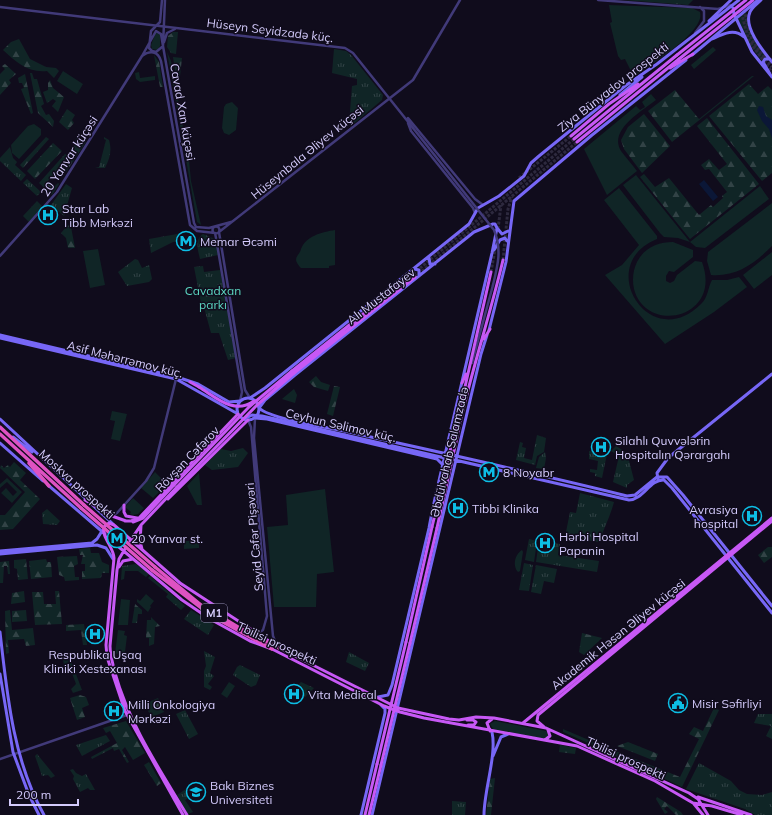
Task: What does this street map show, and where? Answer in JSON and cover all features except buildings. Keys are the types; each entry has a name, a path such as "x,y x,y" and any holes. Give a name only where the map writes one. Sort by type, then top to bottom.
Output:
{"highway":[{"name":"Moskva prospekti","path":"0,427 82,506"},
{"name":"Moskva prospekti","path":"0,434 153,569 212,616 272,649"},
{"path":"18,450 49,486"},
{"name":"Moskva prospekti","path":"153,569 201,605 280,649"}],"main road":[{"path":"690,38 731,0"},
{"path":"738,0 733,9 736,18 747,42 758,60 771,76"},
{"name":"Ziya Bünyadov prospekti","path":"503,193 524,176 531,163 539,156 625,86 657,64 738,0"},
{"name":"Ziya Bünyadov prospekti","path":"746,0 654,73 575,140 753,0"},
{"path":"746,10 750,4 750,0"},
{"path":"760,0 750,11 749,22 756,42 771,61"},
{"name":"Ziya Bünyadov prospekti","path":"515,200 742,13 760,0"},
{"path":"733,9 736,15 742,13"},
{"path":"706,43 723,34 734,32 742,36 747,42"},
{"path":"657,77 693,54"},
{"path":"758,60 771,70 771,76"},
{"path":"764,64 764,60 771,61"},
{"path":"609,104 657,64"},
{"name":"Ziya Bünyadov prospekti","path":"571,136 609,104 654,73"},
{"name":"Alı Mustafayev","path":"250,398 272,385 469,224 477,209 503,193"},
{"name":"Əbdülvahab Salamzadə","path":"372,815 481,354 490,329 506,262 509,228 515,200"},
{"name":"Alı Mustafayev","path":"293,372 415,276 438,262 478,230 493,224 495,224 497,228"},
{"path":"497,228 500,233 503,234 507,232 509,228"},
{"path":"492,253 497,228"},
{"path":"492,253 503,238 506,239 508,243"},
{"name":"Əbdülvahab Salamzadə","path":"392,685 492,253"},
{"path":"431,255 428,258 430,264 438,262"},
{"name":"Əbdülvahab Salamzadə","path":"408,643 432,527 475,360 485,331 503,260"},
{"path":"412,270 419,270 420,273 415,276"},
{"name":"Əbdülvahab Salamzadə","path":"369,815 379,765 408,643 429,564 462,410 469,369 491,272"},
{"name":"Alı Mustafayev","path":"259,408 277,390 415,276"},
{"path":"479,350 490,329"},
{"path":"481,354 485,331"},
{"name":"Asif Məhərrəmov küç.","path":"0,336 176,377 200,385 229,402"},
{"name":"Asif Məhərrəmov küç.","path":"114,363 176,379 238,414"},
{"path":"462,383 469,369"},
{"name":"Rövşən Cəfərov","path":"187,815 127,710 117,681 110,646 119,559 141,525 162,503 175,486 244,412 272,385 293,372"},
{"name":"Rövşən Cəfərov","path":"125,521 134,522 143,518 236,425 293,372"},
{"path":"617,495 629,500 636,499 658,479 659,470 668,458 772,374"},
{"path":"190,382 229,405 239,407 249,404 272,385"},
{"path":"272,385 270,387 272,391 277,390"},
{"path":"162,503 174,495 236,430 248,420 255,418 258,415 259,408 256,401 250,398 229,402 230,406 225,407"},
{"path":"240,401 237,409 238,414 242,419 248,420"},
{"name":"Ceyhun Səlimov küç.","path":"259,408 274,415 444,456"},
{"path":"86,500 112,516 125,521 135,520 141,516 238,414"},
{"name":"Ceyhun Səlimov küç.","path":"236,425 246,417 259,415 419,452 444,456"},
{"path":"273,421 271,419 274,415"},
{"name":"Ceyhun Səlimov küç.","path":"255,418 438,460 441,462 442,468"},
{"name":"Moskva prospekti","path":"0,419 114,525"},
{"path":"229,424 233,422 237,425 236,430"},
{"path":"0,427 44,461"},
{"path":"363,443 374,442"},
{"name":"Moskva prospekti","path":"0,443 103,532"},
{"path":"447,446 448,450 455,452 459,449"},
{"path":"419,452 423,456 430,454"},
{"path":"444,456 627,496 635,495 658,479 664,477 670,480 726,558 772,613"},
{"path":"442,468 447,464 452,466 454,470"},
{"path":"124,505 124,512 126,516 132,518 141,516"},
{"path":"83,516 90,520 96,518 97,513 93,506"},
{"path":"690,507 731,554 772,606"},
{"path":"731,554 772,518"},
{"path":"726,558 772,521"},
{"path":"0,552 90,543 97,540 107,524 114,525"},
{"name":"Tbilisi prospekti","path":"114,525 190,591 280,649 397,710"},
{"path":"139,562 138,556 142,553 146,554 140,544 141,525"},
{"path":"97,528 97,540"},
{"path":"103,532 113,550 114,565 106,646 109,663 127,715 183,815"},
{"name":"Tbilisi prospekti","path":"103,532 182,600 210,619 250,641 272,649 380,704 397,710"},
{"path":"118,546 122,548 127,545 128,541 126,536"},
{"path":"426,542 430,536"},
{"path":"435,537 436,544"},
{"path":"0,552 102,546 111,554 114,565"},
{"path":"422,557 424,564"},
{"name":"Akademik Həsən Əliyev küçəsi","path":"547,729 538,722 538,715 726,558"},
{"name":"Akademik Həsən Əliyev küçəsi","path":"523,723 726,558"},
{"path":"117,570 120,564 125,560 131,559 139,562"},
{"path":"429,564 433,560"},
{"path":"0,632 18,752 32,793 44,815"},
{"path":"0,674 13,754 29,795 40,815"},
{"path":"392,685 393,691 396,693 402,689"},
{"path":"374,697 382,698 387,696 392,685"},
{"path":"361,815 385,711 380,704"},
{"path":"397,710 404,712"},
{"name":"Tbilisi prospekti","path":"404,712 424,718 580,747 654,781 693,802 742,815"},
{"name":"Tbilisi prospekti","path":"404,712 459,720 476,717 494,718 547,729 697,798 751,815"},
{"path":"424,718 472,726 476,723 473,720 459,720"},
{"path":"493,754 491,731 487,723 488,720 494,718"},
{"path":"382,726 385,722 389,722 392,724 393,728"},
{"path":"543,740 550,736 550,732 547,729"},
{"path":"484,815 486,788 491,760 501,737 508,734"},
{"name":"Əbdülvahab Salamzadə","path":"365,815 379,765"},
{"path":"688,797 697,798 706,814 693,802 688,797"},
{"path":"693,802 697,798"},
{"path":"706,814 708,807 712,806"}],"street":[{"path":"149,46 151,30 160,22 162,0"},
{"name":"Cavad Xan küçəsi","path":"165,0 163,46 195,226 202,229 216,227"},
{"name":"Hüseynbala Əliyev küçəsi","path":"219,232 389,97 406,86 416,75 460,0"},
{"path":"598,0 722,9 738,0"},
{"name":"Hüseyn Seyidzadə küç.","path":"0,7 345,48 351,51 361,62 402,113"},
{"path":"690,38 704,21 704,11 699,7"},
{"path":"164,22 166,26 171,28"},
{"path":"144,25 151,30"},
{"path":"156,26 162,28 163,33"},
{"path":"142,56 147,53 159,51 163,46 169,32 181,28"},
{"name":"20 Yanvar küçəsi","path":"0,256 57,192 149,46 154,32 157,30 161,34 163,46"},
{"name":"Cavad Xan küçəsi","path":"149,46 159,55 161,61 192,229 215,233"},
{"path":"402,113 494,230 499,253 490,299 475,360"},
{"path":"402,113 416,127 475,199 480,204 486,203"},
{"path":"402,113 411,131 474,210 475,215"},
{"path":"454,185 458,188 460,187 462,184 460,181"},
{"path":"467,201 472,198 475,199"},
{"path":"236,220 213,229 246,393 250,398"},
{"path":"216,227 219,229 236,346 242,392 240,401"},
{"path":"215,233 219,232"},
{"path":"469,369 474,358 490,299"},
{"path":"112,516 146,481 156,464 176,379"},
{"name":"Seyid Cəfər Pişəvəri","path":"254,631 260,632 264,629 267,620 268,606 255,443 255,418"},
{"name":"Seyid Cəfər Pişəvəri","path":"248,420 251,427 268,606 273,640 280,649"},
{"path":"0,758 127,715"}],"green space":[{"path":"624,0 693,0 688,5"},
{"path":"609,5 692,8 700,12 699,20 694,29 685,38 663,57 634,77 625,59 621,60 618,56 610,23 612,22"},
{"path":"746,12 753,37 766,58 763,59 762,62 750,45 738,19"},
{"path":"156,32 160,34 160,46 158,50 152,49 151,45"},
{"path":"173,32 178,32 176,54 171,53 167,47 168,36"},
{"path":"19,39 30,59 46,67 56,68 59,71 54,78 47,71 34,70 23,66 3,50 11,42"},
{"path":"713,47 716,50 694,69 691,65"},
{"path":"334,49 346,51 351,55 383,95 382,100 351,126 349,124 352,86 357,85 357,79 332,73"},
{"path":"167,52 171,61 189,160 191,181 201,225 197,222"},
{"path":"154,55 159,62 163,87 160,87"},
{"path":"173,57 182,58 180,76 176,76"},
{"path":"5,64 16,74 9,80 11,83 0,95 0,74 5,69 2,66"},
{"path":"63,71 83,84 77,94 57,81"},
{"path":"139,72 140,78 155,76 155,80 140,82 136,79 135,73"},
{"path":"30,73 32,73 34,79 37,79 44,104 41,106 46,115 49,114 54,121 53,127 38,113"},
{"path":"25,74 33,113 31,114 21,89 24,88 22,83 19,83 18,78"},
{"path":"752,76 754,76 672,142 648,111 675,90 699,119"},
{"path":"50,80 53,88 64,97 58,112 52,106 56,101 53,99 47,103 43,92 48,90 48,83"},
{"path":"749,84 758,94 768,86 772,90 772,173 762,181 709,116"},
{"path":"651,94 656,100 635,115 628,122 619,136 618,143 621,151 637,171 607,195 584,149 636,106 640,110 645,107 642,102"},
{"path":"232,102 238,108 236,130 229,135 224,133 222,128 224,107 226,104"},
{"path":"67,109 75,115 72,120 74,123 68,130 59,122"},
{"path":"644,114 670,146 642,173 624,149 621,140 628,127"},
{"path":"707,118 759,184 690,239 640,177 644,174 655,187 669,178 699,215 711,205 713,207 727,192 709,169 705,170 701,165 709,159 719,170 727,164 697,126"},
{"path":"34,124 41,129 41,135 19,159 12,153 11,145 28,126"},
{"path":"77,136 86,142 66,172 65,169 61,167 47,182 53,188 58,183 59,184 52,195 39,183 65,154 70,157"},
{"path":"46,137 49,139 23,168 20,165"},
{"path":"104,137 109,140 109,158 105,168 95,168 99,167 106,140"},
{"path":"53,143 62,151 35,179 27,171"},
{"path":"10,147 13,158 17,162 15,165 26,175 21,181 0,161 0,158"},
{"path":"636,175 690,242 678,238 664,237 660,233 623,185"},
{"path":"27,179 41,192 37,196 23,183"},
{"path":"66,184 72,188 64,216 51,205"},
{"path":"760,186 769,199 705,248 696,247 690,242"},
{"path":"619,188 657,236 657,239 638,251 630,267 629,284 636,300 648,313 664,319 682,317 703,302 707,296 712,280 727,280 739,277 747,287 714,312 665,344 605,275 622,265 639,245 604,200"},
{"path":"37,201 43,207 29,222 23,216"},
{"path":"772,203 772,246 745,268 729,274 711,275 707,261 708,252"},
{"path":"68,225 71,227 75,248 68,248 66,238 61,233"},
{"path":"335,230 335,265 329,266 329,268 301,268 296,262 296,257 303,245 315,235"},
{"path":"183,233 184,240 173,242 151,253 149,239"},
{"path":"203,234 215,239 218,255 200,259 198,239"},
{"path":"673,242 693,250 693,257 674,272 669,271 666,276 666,281 670,283 674,281 677,275 695,261 702,262 706,281 702,297 693,308 680,314 666,316 653,312 641,303 634,289 633,275 637,262 643,253 662,243"},
{"path":"98,249 105,285 90,288 83,251"},
{"path":"772,252 772,275 754,289 743,275"},
{"path":"135,259 138,260 142,268 149,265 152,279 149,282 127,286 118,272"},
{"name":"Cavadxan parkı","path":"203,266 204,272 220,270 236,358 228,360 219,333 211,333 205,311 201,303 194,267"},
{"path":"316,376 321,382 330,385 328,391 314,387 309,382"},
{"path":"334,386 340,387 333,416 327,414"},
{"path":"294,389 297,395 295,403 282,399"},
{"path":"112,411 127,414 120,441 111,439 115,421 110,420"},
{"path":"537,435 546,438 544,452 537,456 535,465 516,460 520,442 523,443 522,447 526,448 524,458 532,460"},
{"path":"616,446 627,453 634,480 627,485 627,488 613,482 619,456 611,451"},
{"path":"243,448 248,453 238,467 212,470 205,465 221,449 231,451"},
{"path":"589,451 607,454 602,478 595,476 595,473 590,472 590,469 597,470 598,461 589,459"},
{"path":"545,452 546,458 544,469 536,468 539,457"},
{"path":"14,462 26,473 20,480 40,499 13,529 0,530 0,515 5,515 25,492 0,468 1,465 4,468 8,465 10,467"},
{"path":"155,472 167,484 153,498 141,488"},
{"path":"199,473 202,505 197,505 187,486"},
{"path":"7,478 22,492 12,503 1,493 6,488 13,496 17,492 7,482 0,488 0,484"},
{"path":"325,489 334,572 317,574 316,607 274,607 267,527 288,525 286,495"},
{"path":"580,493 614,502 599,542 565,537 570,512 576,513"},
{"path":"133,498 144,508 138,514 133,515 130,514 131,512 125,507"},
{"path":"47,509 60,521 57,525 43,524 42,513"},
{"path":"529,539 537,541 534,562 525,560"},
{"path":"184,541 199,541 199,548 184,549"},
{"path":"539,541 560,544 558,555 599,561 597,572 536,562"},
{"path":"768,547 772,547 772,557 764,563 758,555"},
{"path":"90,548 91,553 99,553 102,562 109,565 109,573 102,573 101,578 82,579 82,571 85,571 85,564 81,564 83,555 80,555 79,549"},
{"path":"522,550 520,571 518,572 515,567 515,560"},
{"path":"77,556 78,564 74,566 75,577 79,577 79,580 65,581 64,577 59,575 57,557"},
{"path":"26,559 28,579 18,580 17,569 14,568 14,560"},
{"path":"46,559 47,562 51,562 52,577 31,579 29,561"},
{"path":"9,561 10,574 8,574 7,566 4,566 3,583 0,583 0,562"},
{"path":"524,563 533,565 529,591 519,590"},
{"path":"136,564 149,574 146,577 138,571 125,571 124,579 121,580 122,566"},
{"path":"536,565 557,569 554,583 544,581 541,594 531,592"},
{"path":"150,576 185,606 181,610 166,597 168,594 148,578"},
{"path":"24,591 25,602 11,604 12,593"},
{"path":"55,591 59,591 62,624 35,625 32,592 43,592 44,604 56,604"},
{"path":"146,594 154,601 148,612 137,602 137,599 140,601"},
{"path":"121,599 130,600 128,625 118,625"},
{"path":"135,604 142,610 142,614 138,614 137,623 132,623"},
{"path":"10,610 12,630 33,628 35,645 26,646 24,639 8,640 9,653 6,654 5,611"},
{"path":"26,610 27,621 12,622 12,611"},
{"path":"191,610 214,625 208,635 184,619"},
{"path":"151,617 160,626 155,627 154,644 149,646 149,638 146,638 147,620 151,620"},
{"path":"84,624 87,645 83,645 81,630 66,631 66,625"},
{"path":"118,630 125,631 124,635 127,636 125,652 115,654"},
{"path":"582,633 602,638 584,655 579,652"},
{"path":"204,651 215,657 210,673 214,676 208,684 212,687 210,690 204,687 204,671 206,666"},
{"path":"349,652 369,663 365,671 346,662"},
{"path":"70,658 82,690 73,693 71,689 76,684 70,668 64,666 63,659"},
{"path":"240,665 260,675 256,685 251,687 233,675 237,667"},
{"path":"229,682 235,686 227,698 221,694"},
{"path":"301,682 314,688 305,697 297,686"},
{"path":"80,695 86,697 89,705 82,708 85,717 77,720 70,698"},
{"path":"158,698 164,712 152,717 144,704"},
{"path":"714,708 719,710 682,787 607,752 608,748 680,777 699,739 689,734 694,727 703,731"},
{"path":"185,710 198,734 189,739 176,714"},
{"path":"758,714 772,714 772,739 766,736 771,726 754,723"},
{"path":"126,721 145,753 133,760 125,747 122,750 129,762 127,763 119,749 114,751 113,748 92,759 91,757 117,743 110,731 106,733 103,728"},
{"path":"495,721 546,731 549,735 545,739 493,729 490,724"},
{"path":"563,729 603,746 602,749 563,732"},
{"path":"106,735 110,741 82,756 76,745"},
{"path":"628,742 658,754 655,761 617,746"},
{"path":"560,745 576,748 575,754 559,752"},
{"path":"37,754 55,776 51,778 48,775 42,776 35,756"},
{"path":"149,762 161,783 157,786 144,765"},
{"path":"699,763 731,781 739,790 747,794 762,795 772,792 772,815 755,815 745,809 686,789"},
{"path":"73,769 76,773 82,776 86,774 95,790 90,790 88,788 80,792 70,770"},
{"path":"495,778 491,815 486,815 490,779"},
{"path":"189,787 194,795 185,800 193,812 188,814 177,795"},
{"path":"657,797 681,812 683,815 676,815 667,806 664,809 668,812 665,814 656,799"},
{"path":"452,801 466,802 465,815 452,815"}],"water":[{"path":"759,106 763,107 766,116 772,120 772,138 769,129 762,121 757,110"},
{"path":"704,180 718,197 713,201 699,184"}],"tunnel":[{"path":"739,4 749,41 772,72"},
{"path":"744,10 752,40 772,67"},
{"path":"519,178 571,136"},
{"path":"413,274 574,139"},
{"path":"415,277 577,142"},
{"path":"503,260 508,209 512,197"},
{"path":"498,229 501,205"},
{"path":"491,272 497,238"}],"place":[{"name":"Star Lab Tibb Mәrkәzi","path":"48,215"},
{"name":"Memar Əcəmi","path":"186,241"},
{"name":"Silahlı Quvvələrin Hospitalın Qərargahı","path":"601,447"},
{"name":"8 Noyabr","path":"489,472"},
{"name":"Tibbi Klinika","path":"458,508"},
{"name":"Avrasiya hospital","path":"752,516"},
{"name":"20 Yanvar st.","path":"117,538"},
{"name":"Hərbi Hospital Papanin","path":"545,543"},
{"name":"Respublika Uşaq Kliniki Xestexanası","path":"95,634"},
{"name":"Vita Medical","path":"294,694"},
{"name":"Misir Səfirliyi","path":"678,703"},
{"name":"Milli Onkologiya Mərkəzi","path":"114,711"},
{"name":"Bakı Biznes Universiteti","path":"196,792"}]}
